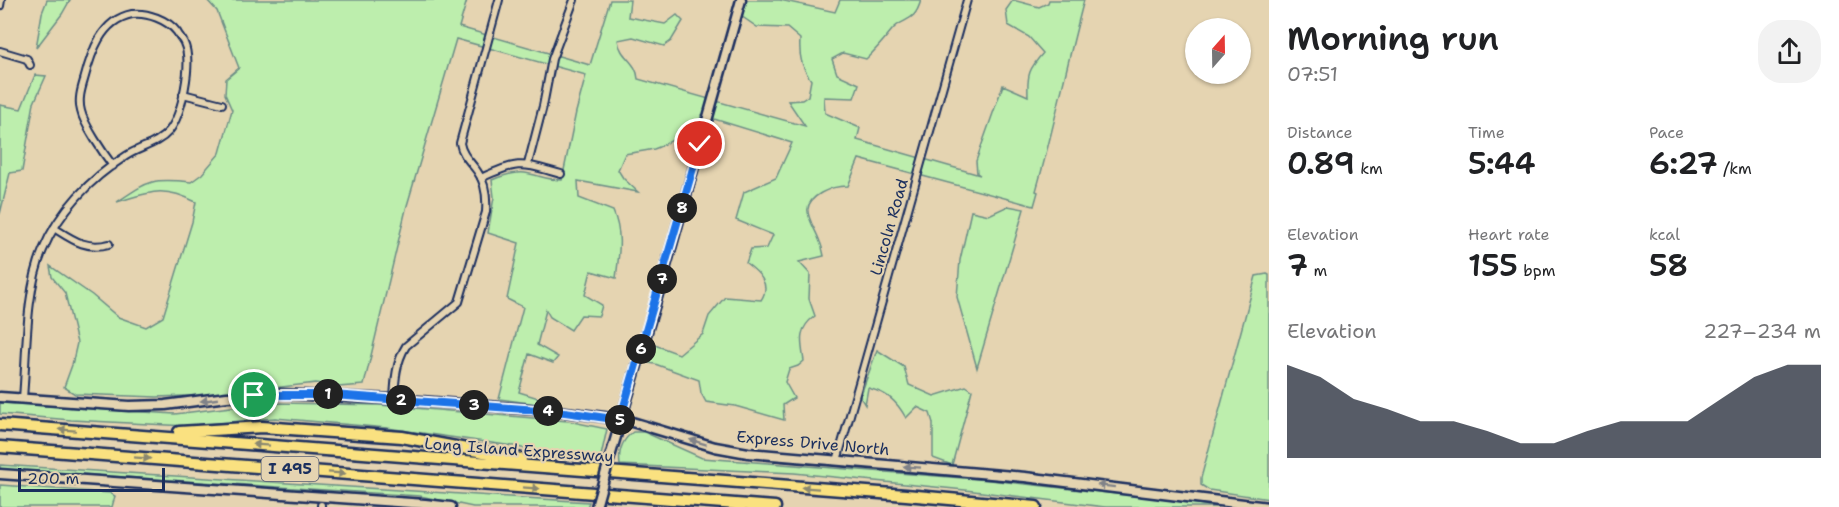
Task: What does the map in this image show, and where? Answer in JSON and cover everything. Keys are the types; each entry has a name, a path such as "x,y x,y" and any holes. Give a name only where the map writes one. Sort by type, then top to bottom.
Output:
{"highway":[{"name":"Long Island Expressway","path":"0,425 1036,507"},
{"path":"131,435 149,431 197,432 262,427 402,437 530,460 550,468"},
{"name":"I 495","path":"0,447 775,507"},
{"path":"0,454 67,458 120,456"}],"main road":[{"path":"596,507 741,0"},
{"name":"Express Drive North","path":"0,397 129,406 165,405 227,397 280,394 333,395 565,412 620,420 735,452 1049,479 1268,507"},
{"path":"0,474 451,507"}],"street":[{"path":"0,6 2,0"},
{"path":"393,399 396,372 400,356 406,346 459,303 486,212 487,199 482,178 461,151 460,143 499,0"},
{"path":"528,164 552,59 574,0"},
{"name":"Lincoln Road","path":"837,461 967,0"},
{"path":"23,398 34,278 43,250 54,228 63,213 91,182 113,166 126,156 161,139 170,130 178,115 188,66 185,44 172,26 154,16 133,14 112,23 91,54 79,97 81,112 113,166"},
{"path":"0,51 27,59 30,65"},
{"path":"183,94 222,104"},
{"path":"482,178 505,167 528,164 561,174"},
{"path":"54,228 83,244 97,247 109,244"}],"green space":[{"path":"47,0 70,0 36,48 42,13"},
{"path":"207,0 467,0 459,27 590,65 610,0 630,0 628,17 665,24 677,15 683,21 671,41 664,46 633,37 618,40 622,51 635,68 638,79 805,126 788,101 802,100 808,96 811,80 801,61 800,39 787,28 757,27 741,16 745,0 780,0 835,12 840,0 921,0 912,17 896,26 866,59 843,53 832,59 837,74 859,84 854,98 824,97 825,113 860,128 857,140 980,175 977,173 976,161 1003,85 1028,96 1030,72 1043,53 1029,37 1008,25 1006,10 1013,0 1039,7 1048,3 1049,0 1084,0 1034,206 859,159 848,186 825,191 813,198 809,204 808,215 824,256 799,262 810,274 809,299 815,316 803,331 801,342 804,361 789,369 785,382 794,398 783,405 784,420 735,406 706,402 701,393 699,380 643,362 652,344 679,354 703,334 709,316 725,297 761,300 764,294 762,279 746,263 751,249 767,248 773,235 736,220 744,192 776,178 792,143 701,115 700,130 694,137 683,136 654,149 625,154 618,170 638,192 578,181 579,198 613,211 619,236 616,278 591,271 585,295 602,305 599,316 581,315 571,330 550,317 546,310 537,345 558,357 553,363 529,354 519,392 545,400 545,405 499,399 523,307 507,299 519,243 488,233 494,197 492,180 521,173 562,180 586,75 456,39 406,209 364,385 338,387 316,383 214,395 157,397 75,394 64,387 77,343 65,293 52,277 50,266 92,295 118,317 146,327 163,317 196,202 174,193 156,192 117,202 151,182 167,180 191,182 202,174 220,153 232,110 225,94 226,79 239,68 217,11"},
{"path":"35,75 46,76 34,103 22,171 10,173 0,214 0,105 21,109"},
{"path":"1008,206 1024,209 977,368 957,297 960,260 971,211 989,215"},
{"path":"1269,275 1269,499 1209,490 1201,485 1256,276"},
{"path":"877,350 904,367 909,385 934,396 966,386 972,390 952,465 933,458 933,423 930,413 917,407 906,418 899,406 890,398 868,388 865,405 860,397"},
{"path":"0,403 175,414 281,403 379,405 568,421 607,429 599,465 513,446 387,428 275,418 187,426 71,420 0,414"},
{"path":"633,432 644,432 702,458 989,480 1218,507 1105,507 794,473 620,465 622,446"},
{"path":"0,465 589,502 587,507 473,507 420,496 0,469"},
{"path":"0,485 110,493 115,496 112,507 0,507"}],"route":[{"path":"254,395 333,395 565,412 620,420 700,144"}]}
